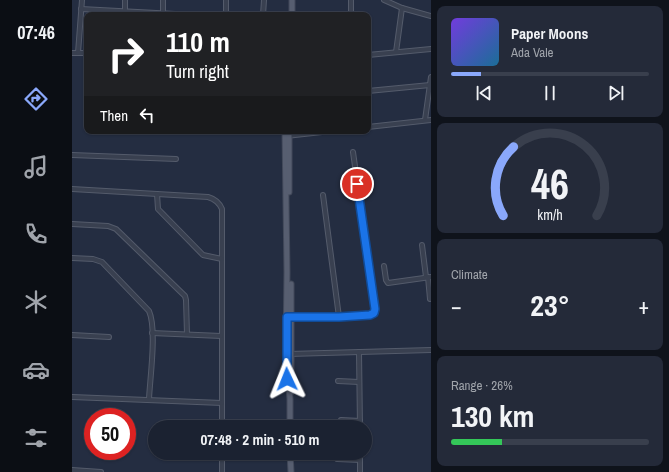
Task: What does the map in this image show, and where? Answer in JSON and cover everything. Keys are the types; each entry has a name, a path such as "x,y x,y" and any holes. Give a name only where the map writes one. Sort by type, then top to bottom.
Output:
{"main road":[{"path":"292,0 292,12"},
{"path":"287,134 290,420"},
{"path":"290,460 291,472"}],"street":[{"path":"78,53 82,0"},
{"path":"81,9 125,12 125,0"},
{"path":"163,0 163,12"},
{"path":"226,0 226,12"},
{"path":"263,12 264,0"},
{"path":"351,0 351,12"},
{"path":"384,0 402,8 431,16"},
{"path":"396,52 402,8"},
{"path":"371,55 431,49"},
{"path":"72,53 84,53"},
{"path":"426,120 431,77"},
{"path":"371,91 430,85"},
{"path":"371,127 431,120"},
{"path":"289,317 339,317 372,315 375,310 353,152"},
{"path":"72,155 176,159"},
{"path":"72,189 208,197 216,201 222,209 222,420"},
{"path":"157,194 158,209 203,255 222,260"},
{"path":"323,195 339,317"},
{"path":"72,224 108,226 116,229 122,234 184,296 186,300 187,334"},
{"path":"422,245 428,277 430,299"},
{"path":"72,258 93,259 102,262 149,311 152,318 149,399"},
{"path":"384,266 386,280 388,283 428,277"},
{"path":"152,332 221,336"},
{"path":"72,335 109,337"},
{"path":"289,354 431,350"},
{"path":"359,352 360,420"},
{"path":"338,381 359,382"},
{"path":"72,397 222,403"},
{"path":"222,460 222,472"},
{"path":"360,460 360,472"},
{"path":"72,470 101,472"}],"route":[{"path":"287,379 287,317 339,317 372,315 374,313 375,309 357,184"}]}
